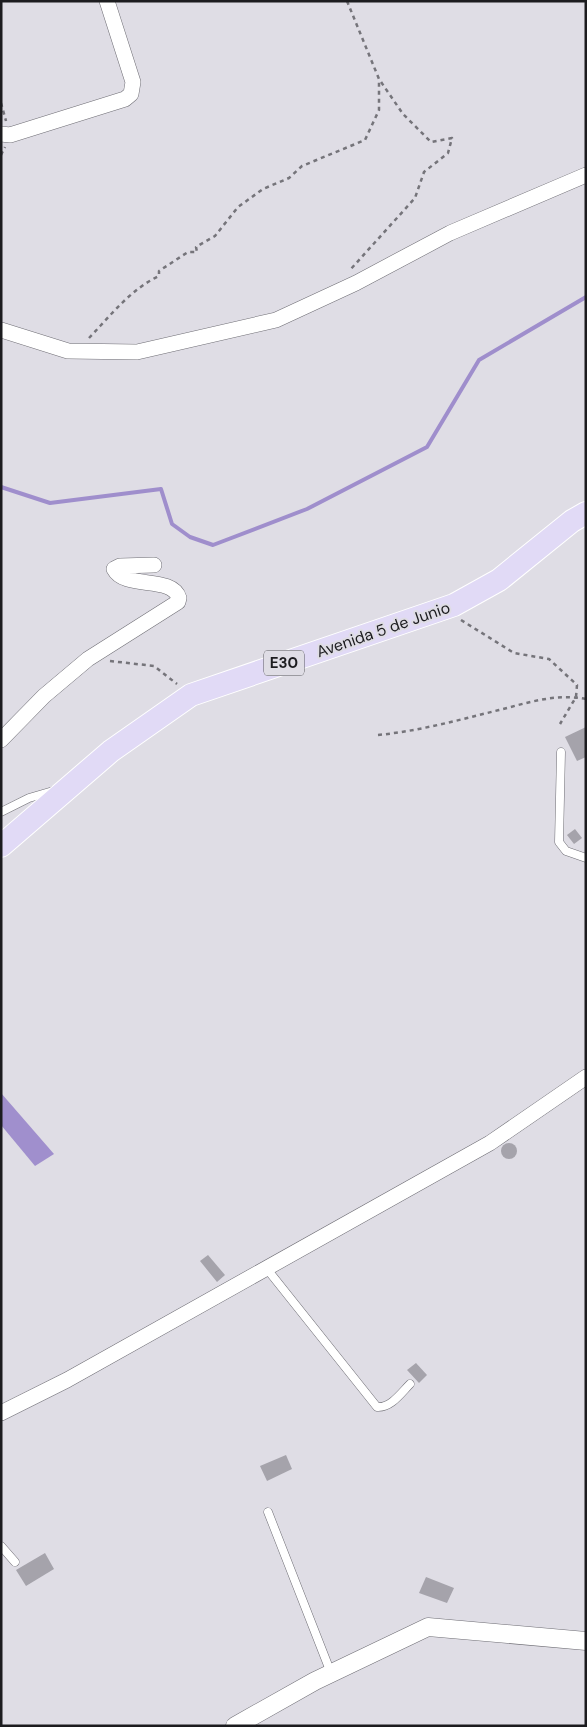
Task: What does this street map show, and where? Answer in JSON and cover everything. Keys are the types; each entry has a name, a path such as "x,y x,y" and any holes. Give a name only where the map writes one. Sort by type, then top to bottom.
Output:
{"main road":[{"name":"Avenida 5 de Junio","path":"1,846 111,751 190,695 454,605 499,580 572,520 586,513"}],"street":[{"path":"1,134 10,135 125,99 131,94 132,82 107,1"},
{"path":"1,330 68,351 137,352 276,320 356,284 450,234 586,175"},
{"path":"1,740 44,696 88,659 178,602 179,598 175,591 157,584 128,580 114,570 120,566 154,566"},
{"path":"1,1413 67,1380 490,1143 586,1077"},
{"path":"235,1726 331,1673 428,1628 586,1641"}],"lane":[{"path":"561,752 559,842 566,851 586,858"},
{"path":"1,812 29,798 69,786"},
{"path":"267,1269 377,1407 384,1407 389,1404 410,1384"},
{"path":"268,1512 331,1673"},
{"path":"1,1546 14,1562"}],"path":[{"path":"344,277 415,198 424,172 448,153 452,138 430,142 403,114 379,79 347,1"},
{"path":"76,351 119,308 126,297 138,291 144,283 159,276 159,271 188,252 196,252 196,246 215,236 238,207 263,189 289,178 302,166 365,140 379,110 379,79"},
{"path":"443,609 514,652 550,659 577,685 576,697 560,724"},
{"path":"88,659 154,666 190,695"},
{"path":"378,735 407,732 539,700 576,697 586,699"}],"shaded area":[{"path":"1,1093 54,1154 35,1166 1,1125"}],"building":[{"path":"586,727 586,757 577,761 565,737"},
{"path":"575,829 582,838 574,844 567,835"},
{"path":"506,1143 512,1143 517,1148 515,1157 506,1159 501,1154 501,1148"},
{"path":"208,1255 225,1275 217,1282 200,1261"},
{"path":"416,1363 427,1375 419,1383 407,1370"},
{"path":"286,1455 292,1469 267,1481 260,1466"},
{"path":"45,1553 54,1569 26,1586 16,1570"},
{"path":"426,1577 454,1588 447,1603 419,1593"}],"waterway":[{"path":"1,487 50,503 161,489 172,524 190,537 213,545 307,509 427,447 479,360 586,297"}]}
